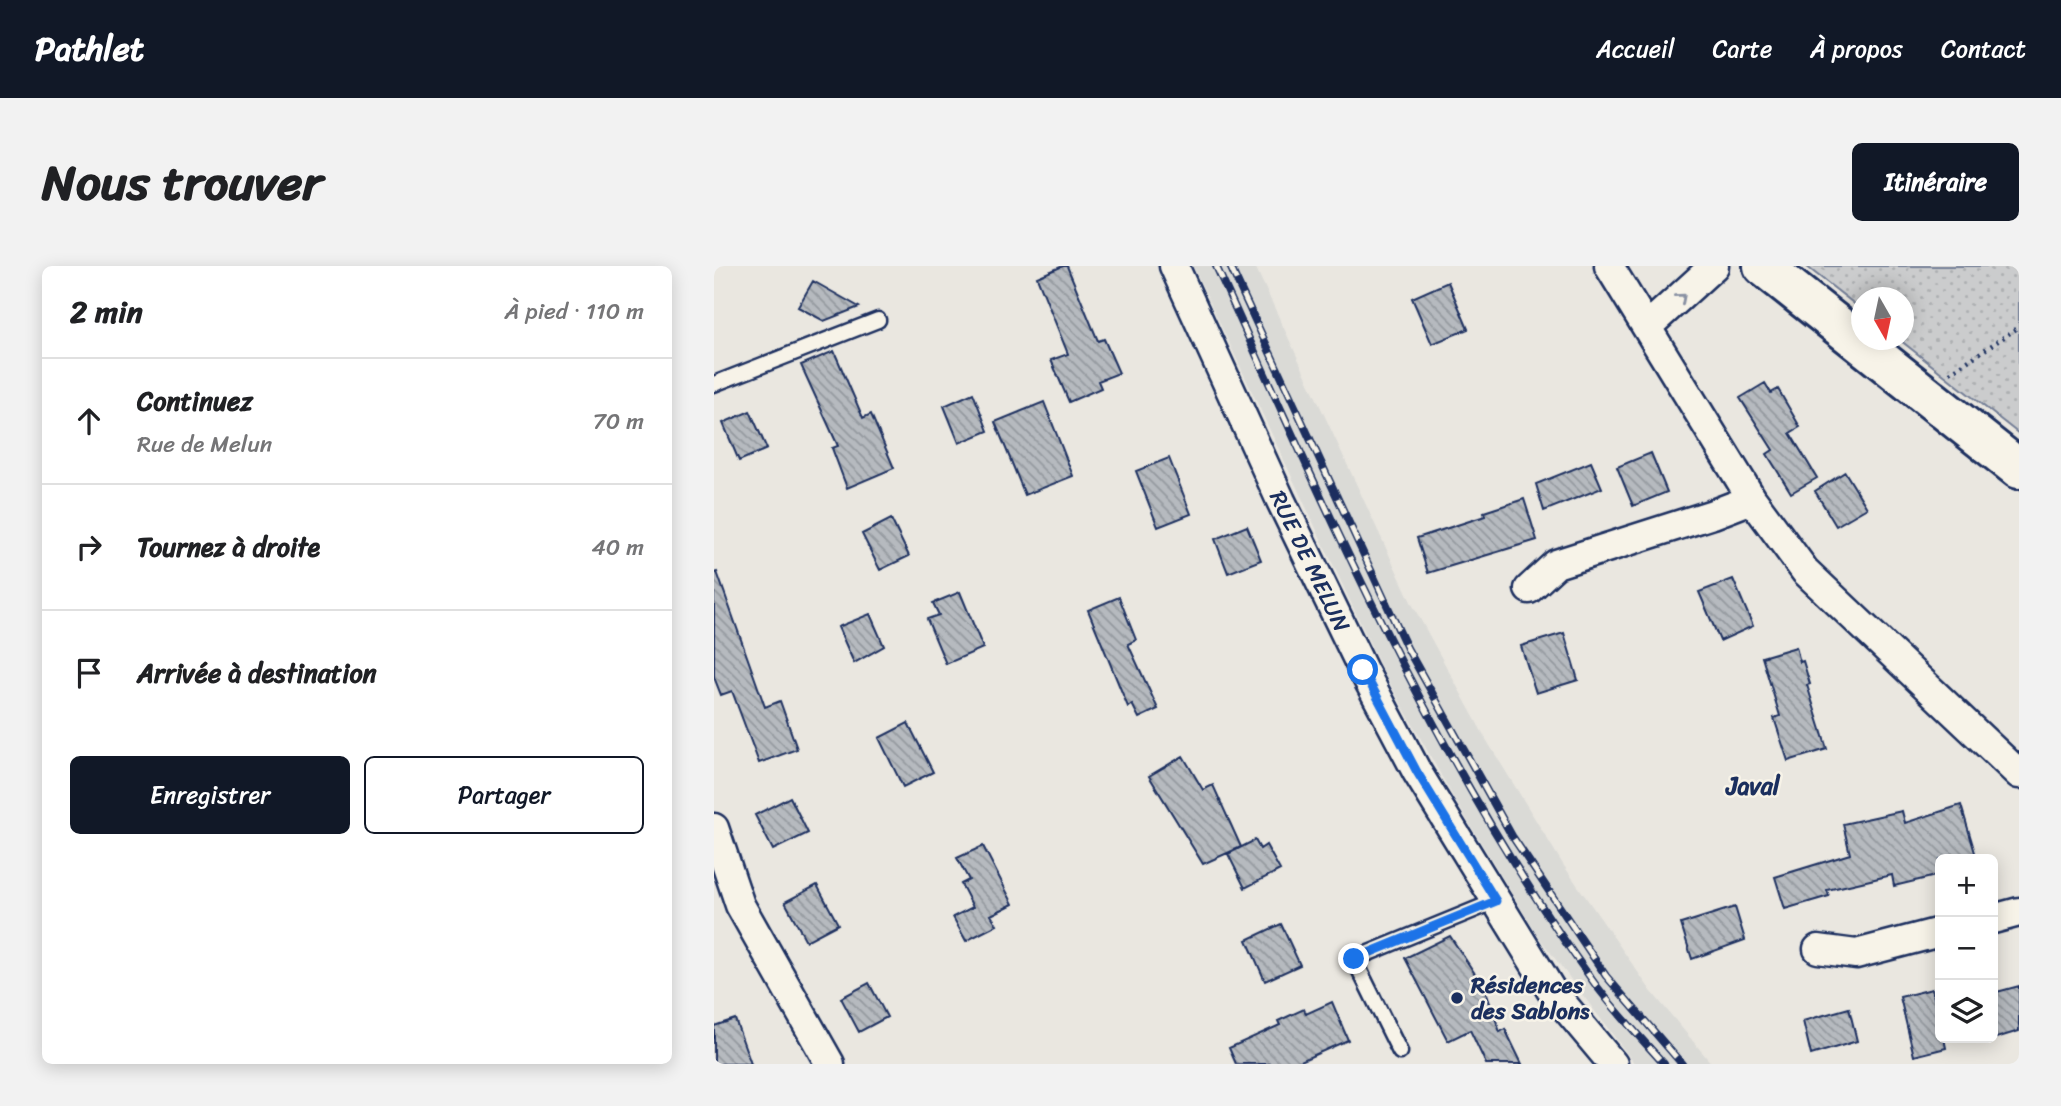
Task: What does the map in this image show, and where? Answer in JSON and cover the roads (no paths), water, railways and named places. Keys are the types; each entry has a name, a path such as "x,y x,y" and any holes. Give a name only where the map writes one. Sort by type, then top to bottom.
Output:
{"main road":[{"path":"1763,266 2019,469"}],"street":[{"name":"RUE DE MELUN","path":"1174,266 1281,501 1363,670 1417,772 1552,990 1613,1064"},
{"path":"1609,266 1752,499 1805,571 2019,774"},
{"path":"1647,327 1714,266"},
{"path":"1529,589 1556,564 1752,499"},
{"path":"714,828 740,905 830,1064"},
{"path":"1998,918 2019,912"},
{"path":"1818,949 1856,954 1935,933"}],"lane":[{"path":"714,384 878,320"},
{"path":"1400,1052 1354,959 1496,901"}],"railway":[{"path":"1216,266 1343,543 1434,725 1537,900 1595,984 1664,1064"},
{"path":"1230,266 1407,648 1512,836 1606,976 1682,1064"}],"place":[{"name":"Résidences des Sablons","path":"1457,998"}],"district":[{"name":"Javal","path":"1753,786"}]}
